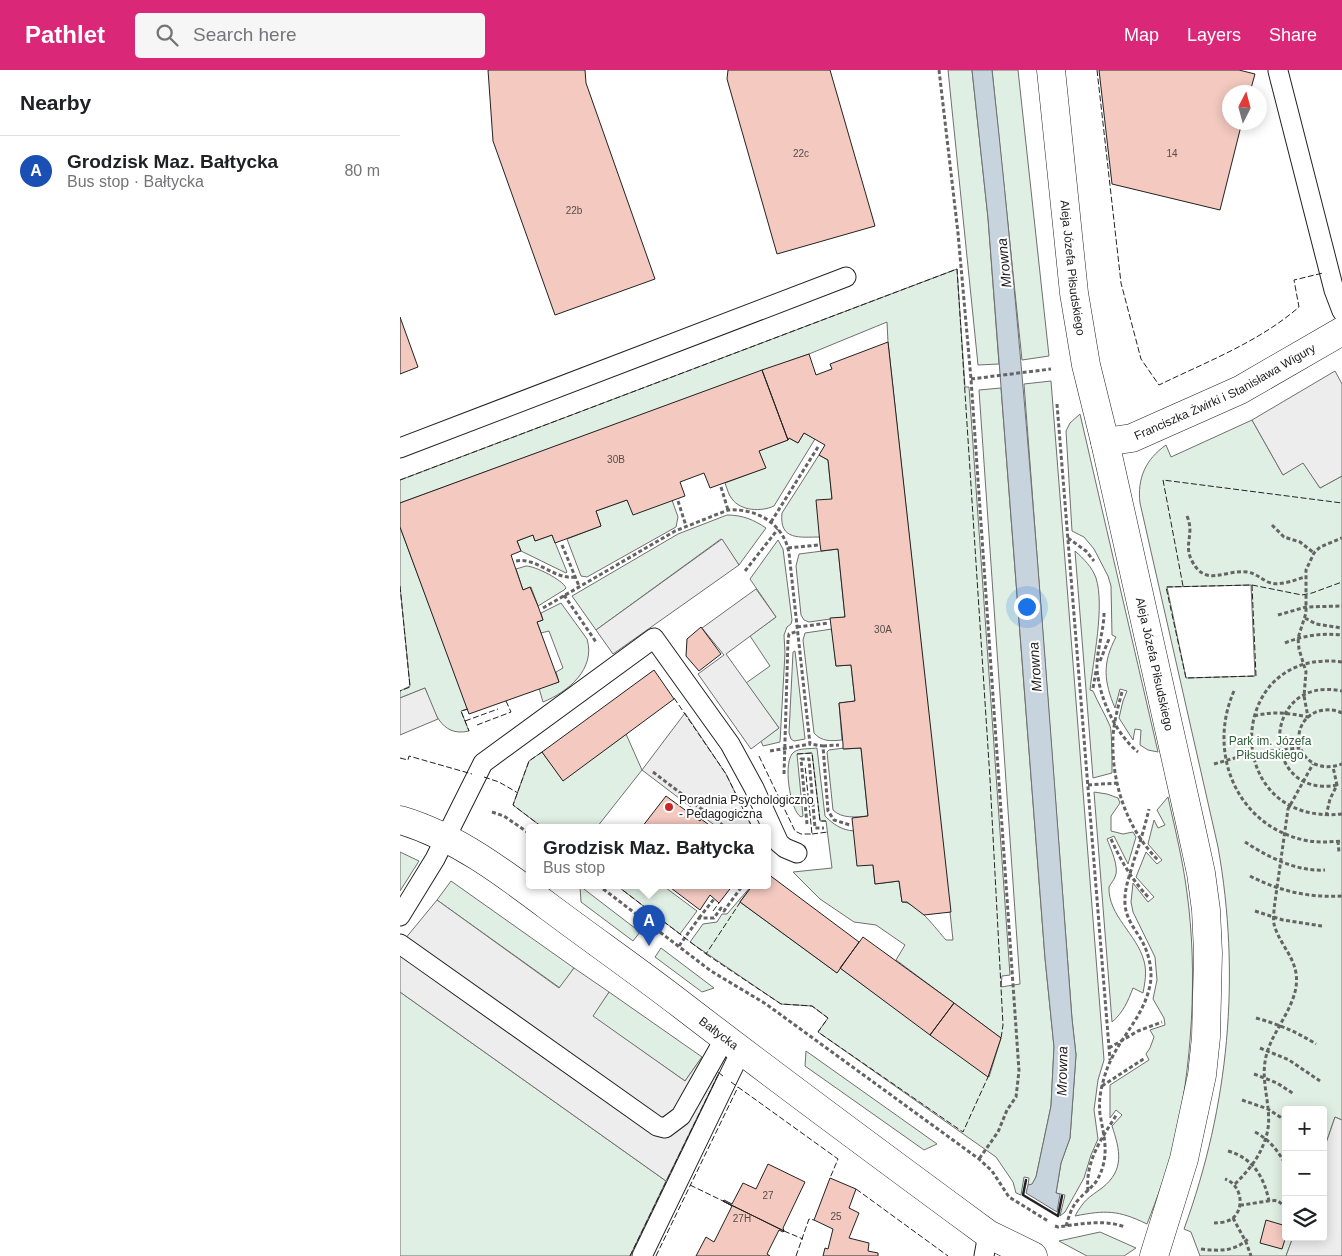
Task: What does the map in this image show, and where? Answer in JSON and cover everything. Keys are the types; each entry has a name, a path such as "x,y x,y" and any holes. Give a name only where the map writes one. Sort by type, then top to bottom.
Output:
{"street":[{"name":"Aleja Józefa Piłsudskiego","path":"1051,70 1074,293 1086,365 1201,872 1206,910 1208,996 1202,1076 1184,1159 1154,1256"},
{"name":"Franciszka Żwirki i Stanisława Wigury","path":"1105,442 1132,438 1240,390 1342,331"},
{"name":"Bałtycka","path":"400,820 420,826 446,838 542,901 619,957 733,1045 986,1245 1033,1256"}],"lane":[{"path":"1278,71 1334,290 1342,311"},
{"path":"400,448 846,277"},
{"path":"400,916 446,838 484,763 654,638 730,744 754,788 770,824"},
{"path":"771,825 779,843 797,853"},
{"path":"400,944 657,1126 665,1128 681,1116 733,1045"},
{"path":"642,1256 733,1045"}],"path":[{"path":"939,70 958,233 971,378 1019,1071 1016,1097 1007,1110 998,1132 979,1159"},
{"path":"971,378 1054,369"},
{"path":"1056,397 1110,1060"},
{"path":"771,522 818,447"},
{"path":"721,488 728,510"},
{"path":"678,501 686,526"},
{"path":"543,608 686,526 728,510 745,511 771,522 784,536 788,548 810,744"},
{"path":"1187,516 1191,529 1187,548 1188,553 1195,566 1204,574 1218,576 1242,571 1278,584 1305,577"},
{"path":"1272,525 1284,537 1300,542 1314,553"},
{"path":"745,571 778,529"},
{"path":"1068,538 1086,551 1097,565"},
{"path":"1308,718 1304,696 1306,672 1299,649 1298,638 1305,618 1306,570 1314,553 1327,543 1342,538"},
{"path":"562,544 579,586"},
{"path":"788,548 818,545"},
{"path":"516,561 524,560 564,578 575,577"},
{"path":"564,595 591,634"},
{"path":"1093,688 1104,623 1104,606"},
{"path":"1278,615 1306,607 1342,606"},
{"path":"1305,618 1316,624 1342,628"},
{"path":"784,781 789,634 798,629 829,623"},
{"path":"1285,643 1298,638 1320,634 1342,635"},
{"path":"1109,639 1097,669 1105,704 1128,744 1138,752"},
{"path":"1342,662 1324,660 1292,669 1278,678 1267,690 1258,705 1250,737 1257,769 1265,783 1276,796 1290,806 1314,815 1342,814"},
{"path":"1337,785 1315,786 1298,778 1287,766 1278,743 1279,730 1290,707 1304,696 1323,689 1342,691"},
{"path":"1234,691 1229,702 1224,725 1223,749 1225,761 1234,784 1246,804 1264,820 1284,833 1303,840 1340,841 1339,853"},
{"path":"1122,692 1115,724 1114,754 1117,783 1124,806 1141,839 1158,860"},
{"path":"1342,713 1321,710 1308,718 1301,728 1299,738 1300,748 1305,757 1313,764 1322,767 1333,767 1342,764"},
{"path":"1254,716 1265,713 1286,712 1308,718"},
{"path":"762,753 810,744 839,746"},
{"path":"823,746 828,811 834,820 850,825"},
{"path":"1208,766 1252,753 1300,748"},
{"path":"802,827 808,828 801,759 809,759 815,828 824,828"},
{"path":"1235,1184 1253,1164 1266,1138 1269,1122 1264,1077 1265,1061 1268,1050 1294,993 1296,973 1288,951 1275,928 1274,918 1284,833 1290,806 1313,764"},
{"path":"1326,816 1330,799 1337,785 1333,767"},
{"path":"653,772 721,824"},
{"path":"1088,785 1117,783"},
{"path":"1066,1226 1071,1211 1078,1199 1096,1184 1103,1164 1105,1134 1100,1112 1102,1086 1110,1060 1146,1001 1151,975 1147,952 1127,916 1125,891 1149,805"},
{"path":"1111,839 1129,874 1149,898"},
{"path":"1245,842 1281,862 1309,869 1325,870"},
{"path":"1250,876 1278,888 1308,895 1342,896"},
{"path":"603,889 711,971 766,1004 979,1159 992,1171 1009,1197 1058,1227 1097,1222 1128,1228"},
{"path":"699,918 714,918 721,908 724,912 740,889"},
{"path":"679,946 714,899"},
{"path":"1255,911 1274,918 1322,926"},
{"path":"1256,1018 1280,1025 1316,1044"},
{"path":"1109,1048 1138,1031 1162,1022"},
{"path":"1260,1048 1298,1065 1320,1081"},
{"path":"1102,1086 1145,1058"},
{"path":"1254,1074 1277,1083 1294,1094"},
{"path":"1242,1100 1268,1109 1282,1118"},
{"path":"1088,1191 1089,1168 1098,1144 1117,1114"},
{"path":"1255,1132 1266,1138 1282,1159"},
{"path":"1228,1151 1253,1164 1264,1183 1269,1201"},
{"path":"1214,1223 1226,1222 1233,1218 1240,1205 1239,1191 1235,1184 1225,1179"},
{"path":"1240,1205 1251,1205 1274,1200 1282,1205"},
{"path":"1233,1218 1248,1240 1251,1256"},
{"path":"1201,1249 1224,1251 1248,1240"}],"green space":[{"path":"948,70 972,70 988,218 999,364 978,365"},
{"path":"992,70 1018,70 1049,356 1022,360"},
{"path":"957,269 965,387 969,387 1010,975 1002,976 1001,987 1020,984 979,390 1001,388 1045,958 1054,1047 1051,1106 1036,1177 1032,1185 1028,1185 1029,1178 1024,1177 1021,1195 1016,1193 1013,1182 996,1157 818,1032 828,1018 812,1006 781,1004 690,942 703,924 717,922 722,914 727,914 749,889 740,902 837,973 840,968 989,1077 1001,1038 896,960 905,945 876,925 854,922 820,899 793,872 832,868 826,821 820,821 812,753 797,754 803,816 801,817 794,805 789,785 788,765 790,757 794,752 802,749 817,748 825,816 838,826 854,831 873,865 875,884 899,881 902,902 914,906 920,911 946,940 953,940 887,322 809,354 400,503 400,480"},
{"path":"1051,381 1104,1060 1098,1080 1094,1110 1098,1139 1084,1178 1065,1212 1060,1216 1065,1195 1056,1193 1061,1163 1070,1138 1076,1055 1024,384"},
{"path":"1080,414 1158,752 1148,750 1140,745 1141,730 1135,729 1133,740 1119,718 1127,691 1120,689 1115,708 1106,672 1108,655 1116,637 1112,635 1111,586 1094,549 1084,537 1072,531 1066,431 1070,423"},
{"name":"Park im. Józefa Piłsudskiego","path":"1252,420 1283,475 1303,462 1320,488 1342,476 1342,1120 1335,1117 1327,1140 1327,1106 1282,1106 1282,1241 1292,1241 1286,1256 1200,1256 1191,1232 1184,1229 1212,1136 1221,1088 1229,992 1229,944 1225,895 1218,847 1140,503 1140,485 1144,470 1153,456 1166,445 1171,457","holes":["1251,585 1255,676 1186,678 1167,587"]},
{"path":"804,433 815,439 774,506 757,510 741,506 732,499 725,483 765,468 759,451 789,438 798,443"},
{"path":"819,455 828,460 832,499 820,537 792,536 784,529 782,513"},
{"path":"627,500 672,500 678,517 676,527 587,577 581,576 567,539 601,526 596,511"},
{"path":"727,515 748,518 766,528 739,565 721,539 596,630 572,596 678,534"},
{"path":"400,527 468,709 461,711 469,731 459,732 444,726 435,713 425,688 400,698 400,691 410,686 400,586"},
{"path":"533,535 535,541 552,535 566,573 521,551 517,541"},
{"path":"778,540 783,549 792,620 784,635 785,653 780,742 763,746 761,741 779,728 746,683 770,666 750,636 776,617 750,579"},
{"path":"838,549 845,617 809,622 804,620 801,615 796,566 799,554"},
{"path":"1075,551 1085,560 1096,578 1099,618 1090,690 1093,691 1106,717 1111,733 1112,773 1093,778"},
{"path":"526,566 536,568 548,574 560,581 566,588 538,606 531,587 523,590 516,569"},
{"path":"561,603 587,639 589,650 584,669 578,678 562,692 543,702 539,688 559,682 556,672 563,668 549,631 541,633 537,622 543,620 541,613"},
{"path":"832,629 836,666 851,665 855,701 839,703 842,740 834,741 823,739 814,733 803,640 805,633"},
{"path":"795,651 805,739 794,741 789,733 793,652"},
{"path":"626,734 642,770 599,824 538,824 513,805 529,761 542,752 563,780"},
{"path":"844,748 861,748 868,816 845,816 833,810 827,752"},
{"path":"1094,792 1118,798 1120,803 1111,816 1111,831 1123,834 1133,832 1136,837 1128,864 1114,836 1107,839 1116,868 1115,877 1109,887 1110,897 1118,916 1140,951 1146,973 1143,993 1133,988 1122,1011 1112,1022"},
{"path":"1168,797 1185,881 1192,955 1189,1052 1174,1145 1147,1224 1112,1212 1075,1216 1081,1206 1109,1181 1117,1167 1119,1159 1112,1126 1122,1115 1116,1110 1110,1118 1110,1085 1149,1060 1146,1054 1154,1037 1150,1030 1165,1025 1164,1018 1153,999 1157,980 1155,957 1133,912 1131,902 1133,883 1148,902 1154,897 1136,877 1146,852 1157,864 1162,860 1148,844 1154,820 1158,828 1165,825 1157,810"},
{"path":"400,852 419,861 400,891"},
{"path":"451,881 574,968 560,988 437,900"},
{"path":"580,889 584,889 640,932 633,941 581,902"},
{"path":"621,889 667,889 697,911 680,934"},
{"path":"661,948 714,988 702,992 655,957"},
{"path":"400,992 666,1181 630,1256 400,1256"},
{"path":"609,992 702,1057 685,1081 592,1016"},
{"path":"806,1051 937,1144 924,1150 805,1066"},
{"path":"1100,1232 1136,1248 1124,1256 1087,1256 1059,1241"}],"shaded area":[{"path":"1335,371 1342,384 1342,476 1320,488 1303,463 1283,475 1252,420"},
{"path":"722,539 739,565 613,654 596,630"},
{"path":"756,589 776,617 726,654 779,728 751,749 698,674 724,655 702,628"},
{"path":"425,688 438,719 400,735 400,698"},
{"path":"685,713 726,774 751,824 713,824 642,770"},
{"path":"437,900 559,988 574,968 609,992 593,1016 685,1081 702,1057 719,1073 666,1181 400,992 400,945"},
{"path":"1335,1117 1342,1120 1342,1256 1286,1256 1292,1241 1327,1241 1327,1140"}],"water":[{"name":"Mrowna","path":"972,70 992,70 1005,189 1026,426 1076,1055 1070,1138 1061,1163 1056,1193 1060,1194 1057,1212 1026,1193 1028,1185 1032,1184 1036,1177 1051,1106 1054,1047 1045,958 988,218"}],"building":[{"path":"488,70 585,70 586,83 655,279 555,315 493,141"},
{"path":"728,70 830,70 875,226 777,254 727,79"},
{"path":"1099,70 1239,70 1255,74 1252,85 1222,85 1222,130 1240,130 1220,210 1112,184"},
{"path":"400,317 418,367 400,374"},
{"path":"888,342 951,912 924,915 907,902 902,902 899,881 875,884 873,865 857,866 852,818 868,816 861,748 843,749 839,703 855,701 851,665 836,666 830,618 845,617 838,549 821,551 816,500 832,499 828,460 819,455 825,445 804,433 798,443 789,438 788,440 762,370 809,354 816,375 832,369 830,364"},
{"path":"762,370 788,440 759,451 766,468 710,488 704,473 680,482 685,496 633,515 627,500 596,511 601,526 555,543 552,535 535,541 533,535 517,541 521,551 511,555 523,590 530,587 538,606 543,620 537,622 559,682 469,714 400,527 400,503"},
{"path":"701,627 721,654 699,671 686,656 687,639"},
{"path":"654,670 674,699 563,781 542,752"},
{"name":"Poradnia Psychologiczno - Pedagogiczna","path":"666,796 700,821 701,819 708,824 644,824"},
{"path":"771,876 859,942 837,973 740,902 750,889 771,889"},
{"path":"672,889 730,889 719,903 710,895 700,910"},
{"path":"863,937 954,1003 930,1035 840,968"},
{"path":"954,1003 1001,1038 988,1077 930,1035"},
{"path":"768,1164 805,1182 783,1228 784,1231 723,1201 732,1204 743,1183 756,1189"},
{"path":"830,1178 856,1189 849,1208 859,1213 849,1238 869,1243 868,1251 878,1253 878,1256 823,1256 825,1248 828,1249 833,1229 814,1220"},
{"path":"723,1201 784,1231 779,1230 767,1254 770,1256 696,1256 706,1237 714,1242 732,1206"},
{"path":"1266,1220 1282,1225 1282,1241 1284,1241 1282,1249 1260,1243"}],"fence":[{"path":"1097,70 1121,283 1141,359 1159,385 1267,331 1299,307 1294,280 1323,273"},
{"path":"400,480 957,269 990,779 1003,1025 1001,1038"},
{"path":"1183,586 1163,480 1342,503"},
{"path":"1252,585 1302,595 1342,582"},
{"path":"1252,585 1256,676 1186,678 1166,587 1252,585"},
{"path":"400,586 410,687 400,691"},
{"path":"674,698 726,774 751,824"},
{"path":"477,725 511,712 506,701"},
{"path":"468,709 461,711 469,731"},
{"path":"465,721 498,709"},
{"path":"538,824 513,805 529,761 545,750"},
{"path":"797,754 812,753 820,821 826,821"},
{"path":"400,758 408,760 409,756 472,774"},
{"path":"759,756 795,831 801,834 812,834 805,765"},
{"path":"484,777 499,782 518,793"},
{"path":"812,834 828,832"},
{"path":"621,889 706,954 741,901"},
{"path":"713,911 719,903"},
{"path":"706,954 781,1004 812,1006 828,1018 818,1032 963,1132 988,1077"},
{"path":"630,1256 719,1073 723,1076"},
{"path":"731,1082 838,1159 830,1178"},
{"path":"656,1256 738,1087"},
{"path":"690,1185 723,1201"},
{"path":"856,1189 948,1256"},
{"path":"796,1256 809,1219 814,1220"},
{"path":"784,1231 803,1239"}],"wall":[{"path":"1026,1180 1023,1195 1058,1216 1062,1196"}],"place":[{"name":"Poradnia Psychologiczno - Pedagogiczna","path":"669,807"},
{"name":"Grodzisk Maz. Bałtycka","path":"649,946"}]}
